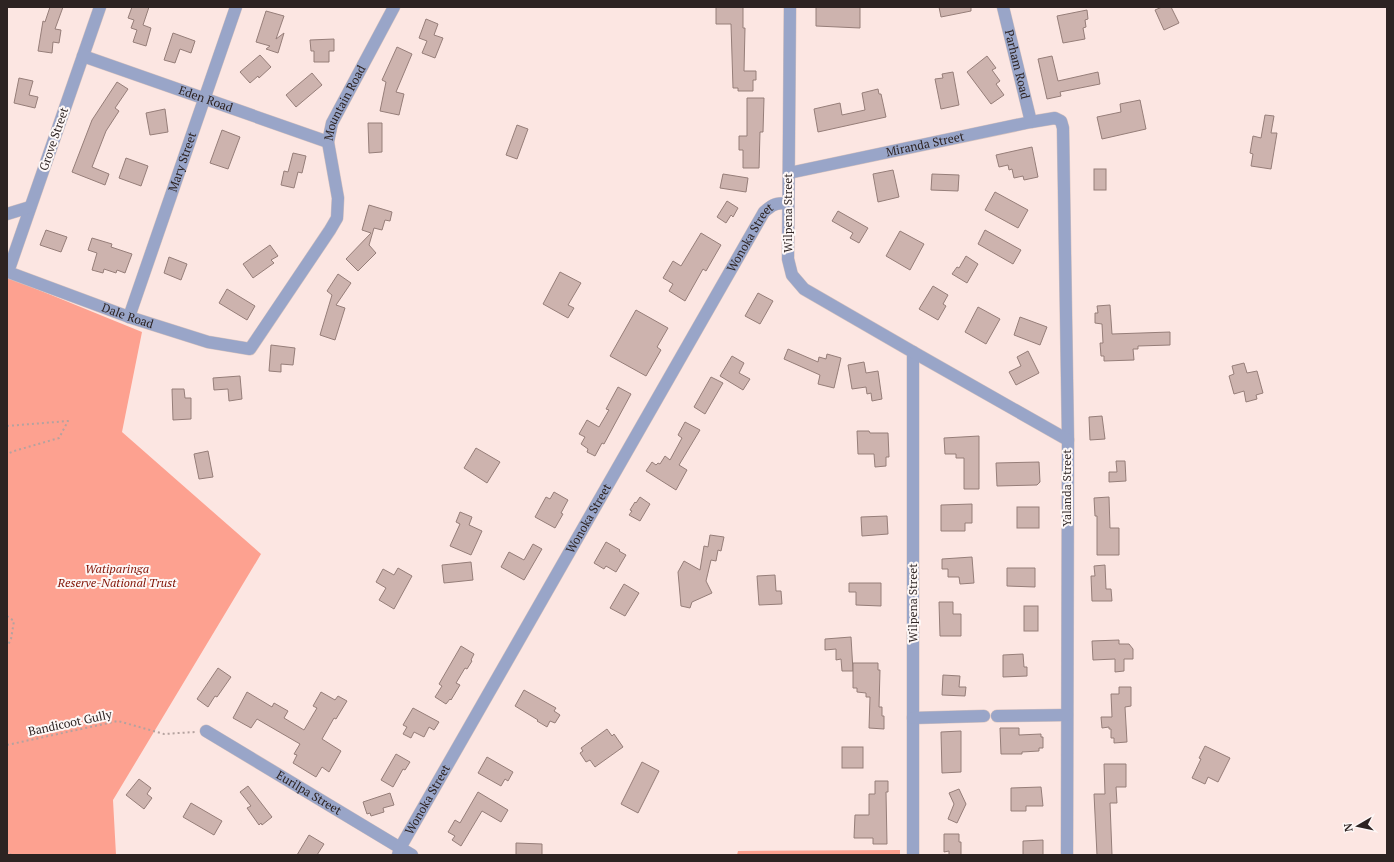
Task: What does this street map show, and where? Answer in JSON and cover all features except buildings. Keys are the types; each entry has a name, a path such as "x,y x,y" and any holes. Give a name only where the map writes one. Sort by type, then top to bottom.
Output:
{"street":[{"name":"Grove Street","path":"8,272 100,7"},
{"name":"Mary Street","path":"129,317 236,7"},
{"name":"Mountain Road","path":"250,349 330,230 336,218 338,198 328,142 332,123 394,7"},
{"name":"Wilpena Street","path":"790,7 788,259 792,275 804,289 1068,440"},
{"name":"Parham Road","path":"1003,7 1031,122"},
{"name":"Eden Road","path":"83,56 328,142"},
{"name":"Miranda Street","path":"789,173 1031,122 1055,118 1061,121"},
{"name":"Yalanda Street","path":"1061,121 1063,128 1068,440 1067,855"},
{"name":"Wonoka Street","path":"399,851 764,212 772,205 788,203"},
{"path":"7,214 30,207"},
{"name":"Dale Road","path":"8,272 129,317 208,342 250,349"},
{"name":"Wilpena Street","path":"913,352 913,855"},
{"path":"998,716 1067,715"},
{"path":"913,718 984,716"},
{"name":"Eurilpa Street","path":"206,732 399,851 412,855"}],"path":[{"path":"7,426 68,421 59,438 14,450 7,454"},
{"path":"7,616 14,622 11,639 7,647"},
{"name":"Bandicoot Gully","path":"7,745 118,721 164,734 206,732"},
{"path":"7,850 11,855"}],"green space":[{"name":"Watiparinga Reserve-National Trust","path":"7,277 142,332 122,432 261,554 113,800 116,855 7,855"},
{"path":"900,850 900,855 737,855 738,851"}]}
